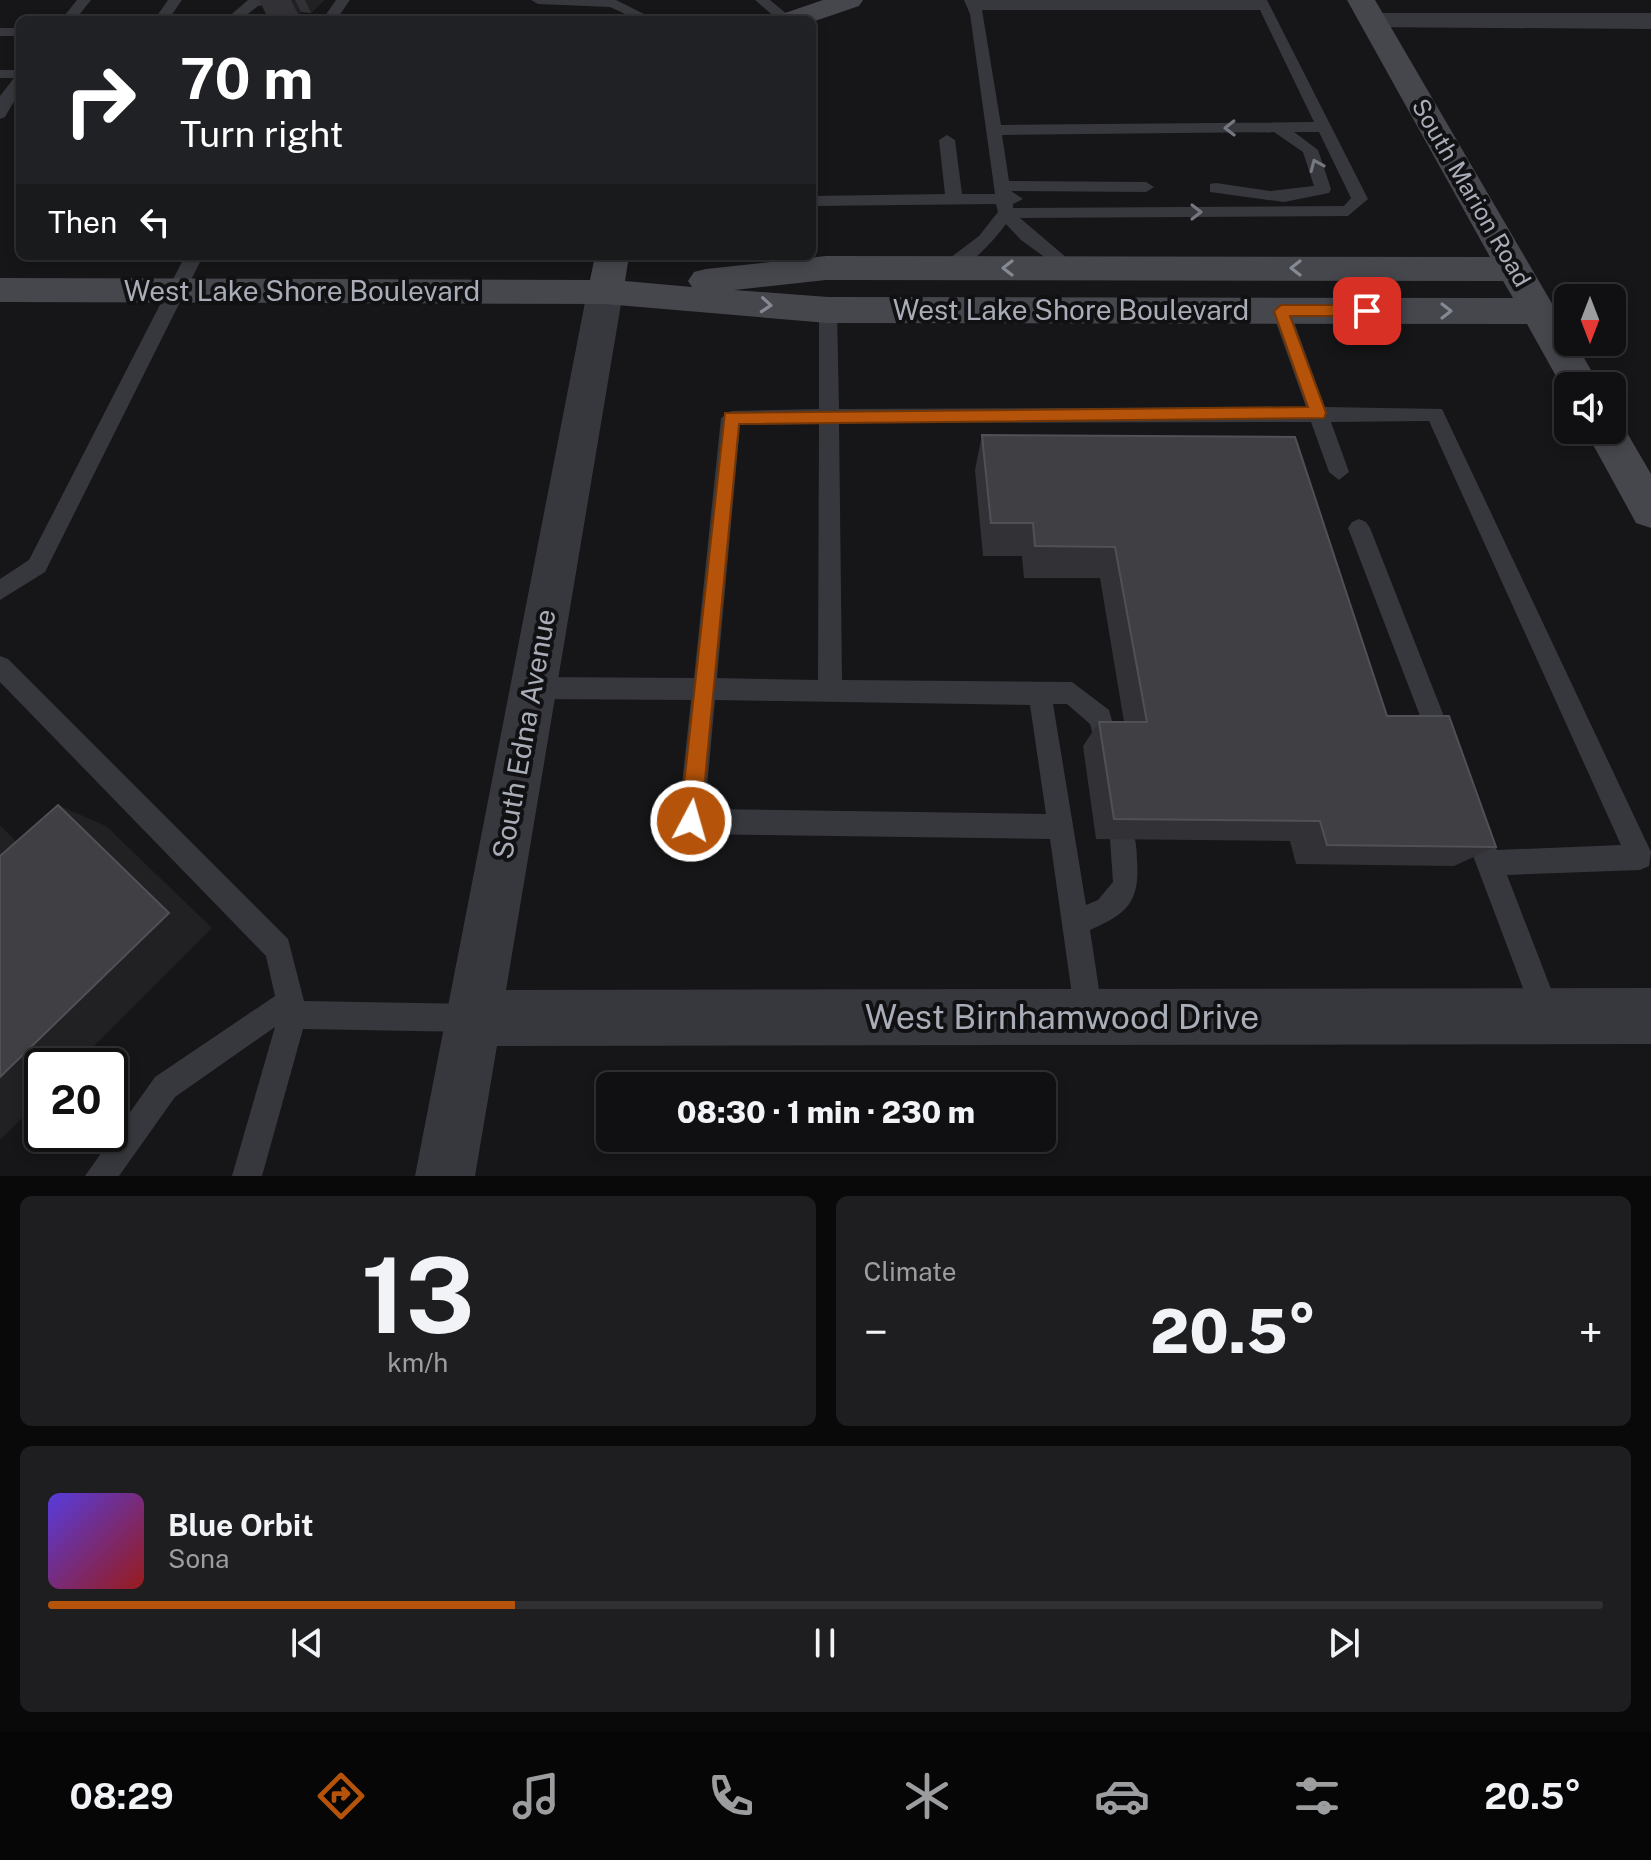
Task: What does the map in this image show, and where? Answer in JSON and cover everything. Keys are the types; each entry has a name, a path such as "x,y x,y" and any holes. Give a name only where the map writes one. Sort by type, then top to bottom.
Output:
{"street":[{"path":"802,16 849,0"},
{"path":"1367,10 1651,21"},
{"name":"South Marion Road","path":"1367,10 1573,372"},
{"name":"West Lake Shore Boulevard","path":"0,290 174,291 826,268 1514,269"},
{"name":"West Lake Shore Boulevard","path":"608,274 828,310 1538,311"},
{"name":"South Edna Avenue","path":"445,1176 608,274"},
{"path":"1613,444 1651,511"},
{"name":"West Birnhamwood Drive","path":"473,1018 1651,1016"}],"lane":[{"path":"71,16 84,0"},
{"path":"538,0 612,3 640,16"},
{"path":"762,0 784,16"},
{"path":"237,16 254,2 276,1"},
{"path":"324,1 341,1"},
{"path":"1004,199 1348,211 1360,199 1263,3 972,3 1004,199 1027,236 1068,268"},
{"path":"2,110 16,86"},
{"path":"1218,195 1292,195 1323,189 1310,150 1277,127"},
{"path":"994,130 1324,127"},
{"path":"947,140 954,199"},
{"path":"816,201 1149,194"},
{"path":"948,268 985,240 1004,199"},
{"path":"0,591 37,566 192,260"},
{"path":"828,310 830,690"},
{"path":"1281,311 1339,472"},
{"path":"1061,827 691,821 731,418 1435,414 1640,857 1489,863"},
{"path":"1359,528 1449,761"},
{"path":"0,666 278,949 293,1015 247,1176"},
{"path":"532,688 1072,693 1101,718 1107,746"},
{"path":"1040,694 1090,1017"},
{"path":"1477,833 1548,1016"},
{"path":"1076,922 1107,909 1126,887 1123,839"},
{"path":"100,1176 165,1087 276,1010 293,1015 473,1018"}],"building":[{"path":"982,435 1295,437 1387,716 1449,716 1496,847 1327,845 1320,821 1114,819 1099,722 1147,722 1115,547 1035,546 1033,523 991,523"},
{"path":"58,805 169,913 30,1048 24,1048 24,1054 0,1077 0,856"}],"route":[{"path":"691,821 731,418 1318,413 1281,311 1367,311"}]}
